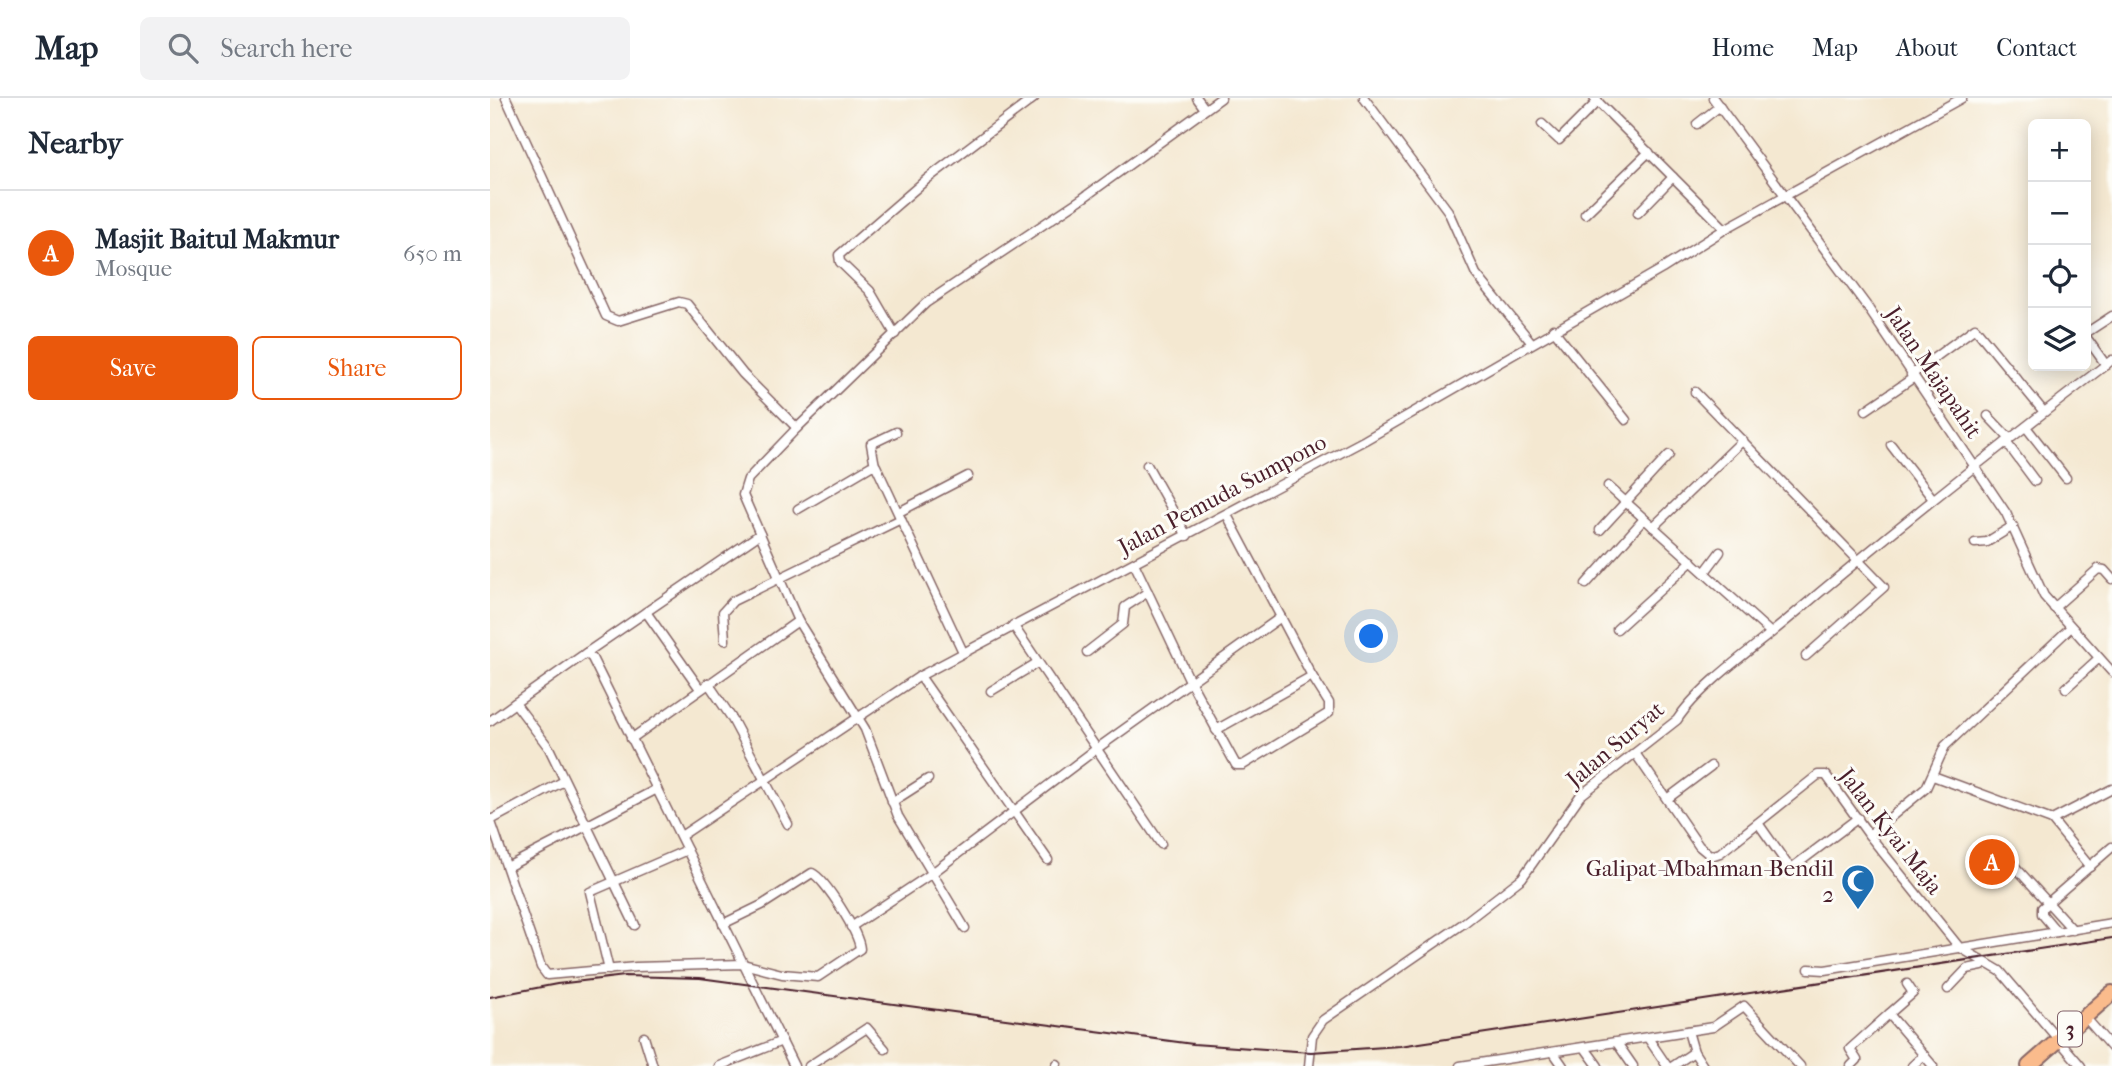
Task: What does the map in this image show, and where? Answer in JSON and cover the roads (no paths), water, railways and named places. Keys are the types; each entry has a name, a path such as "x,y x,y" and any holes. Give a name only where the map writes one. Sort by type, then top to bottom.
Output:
{"highway":[{"name":"3","path":"2029,1066 2112,993"}],"street":[{"path":"506,98 606,316 618,321 679,302 689,307 743,374 797,428"},
{"path":"895,334 870,291 841,263 839,254 927,179 1034,98"},
{"path":"1197,98 1205,109"},
{"path":"965,928 931,874 892,802 865,729 797,621 743,488 797,428 926,303 1083,198 1221,98"},
{"path":"1364,98 1423,174 1455,223 1476,274 1531,342"},
{"name":"Jalan Majapahit","path":"1713,98 1868,309 1974,466 2013,526 2035,583 2070,628 2112,673"},
{"name":"Jalan Pemuda Sumpono","path":"681,836 762,779 920,676 1365,440 1725,229 1962,98"},
{"path":"1542,124 1559,140 1596,100 1725,229"},
{"path":"1697,124 1720,106"},
{"path":"1585,214 1649,152"},
{"path":"1638,213 1673,177"},
{"path":"2091,331 2112,316"},
{"path":"1866,410 1975,328 2043,412"},
{"path":"1553,329 1626,420"},
{"path":"2091,341 2109,362"},
{"name":"Jalan Suryat","path":"1309,1066 1312,1036 1323,1020 1464,923 1522,878 1580,796 1677,720 1683,710 1858,560 2109,362"},
{"path":"1695,392 1882,584 1883,590 1806,656"},
{"path":"1988,416 2008,440 2035,481"},
{"path":"2026,427 2066,478"},
{"path":"896,432 871,444 876,466 963,652"},
{"path":"1653,527 1743,440"},
{"path":"1891,445 1933,499"},
{"path":"1600,530 1669,455"},
{"path":"1147,465 1187,536"},
{"path":"798,509 876,466"},
{"path":"725,640 724,609 753,589 780,580 968,476"},
{"path":"1608,486 1771,634"},
{"path":"1134,563 1216,730 1235,764 1243,765 1329,713 1329,703 1227,515"},
{"path":"1586,584 1644,519"},
{"path":"1975,544 1987,542 2013,526"},
{"path":"490,721 760,534"},
{"path":"1705,572 1720,552"},
{"path":"1617,629 1692,561"},
{"path":"2054,608 2098,569 2104,570 2112,579"},
{"path":"1087,652 1123,624 1125,607 1148,592"},
{"path":"646,612 700,689"},
{"path":"851,927 931,874 1095,750 1281,617"},
{"path":"631,738 797,621"},
{"path":"1013,625 1161,844"},
{"path":"1869,835 1919,796 1935,773 1945,746 2070,628"},
{"path":"586,653 592,659 794,1066"},
{"path":"2066,688 2099,658"},
{"path":"991,691 1037,663"},
{"path":"920,676 1048,860"},
{"path":"1216,730 1312,676"},
{"path":"708,683 731,717 788,824"},
{"path":"515,703 543,738 635,925"},
{"name":"Jalan Kyai Maja","path":"1635,752 1699,846 1711,856 1822,774 1959,947 1972,958 1982,960 2000,971 2081,1066"},
{"path":"1667,799 1711,766"},
{"path":"1935,773 2052,821 2090,867"},
{"path":"892,802 928,779"},
{"path":"564,781 490,819 509,866 545,974 743,964 782,974 818,976 859,950 860,943 851,927 819,877 812,873 762,905 723,924"},
{"path":"509,866 657,789"},
{"path":"2052,821 2112,789"},
{"path":"1758,823 1787,864 1793,867 1858,818"},
{"path":"2057,932 2041,911 2112,847"},
{"path":"1999,849 2073,930"},
{"path":"608,970 589,895 595,888 616,882 687,850"},
{"path":"1809,969 1825,970 2112,923"},
{"path":"1948,989 1967,969 1982,966 1982,960"},
{"path":"1851,1066 1857,1060 1850,1049 1913,993 1907,984"},
{"path":"1511,1066 1554,1053 1717,1026 1744,1006 1800,1066"},
{"path":"1889,1014 1933,1066"},
{"path":"2085,1017 2112,1048"},
{"path":"810,1066 867,1028 885,1049"},
{"path":"1688,1031 1694,1052 1703,1066"},
{"path":"644,1037 653,1066"},
{"path":"1648,1038 1667,1066"},
{"path":"719,1066 782,1041"},
{"path":"1617,1043 1633,1066"},
{"path":"1585,1048 1598,1066"},
{"path":"1673,1066 1694,1052"},
{"path":"1554,1053 1563,1066"},
{"path":"1912,1066 1924,1055"},
{"path":"1465,1066 1523,1061"}],"railway":[{"path":"490,997 557,984 625,976 700,978 1193,1044 1311,1052 1400,1046 2112,938"}],"place":[{"name":"Masjit Baitul Makmur","path":"1992,862"},
{"name":"Galipat-Mbahman-Bendil 2","path":"1858,911"}]}
